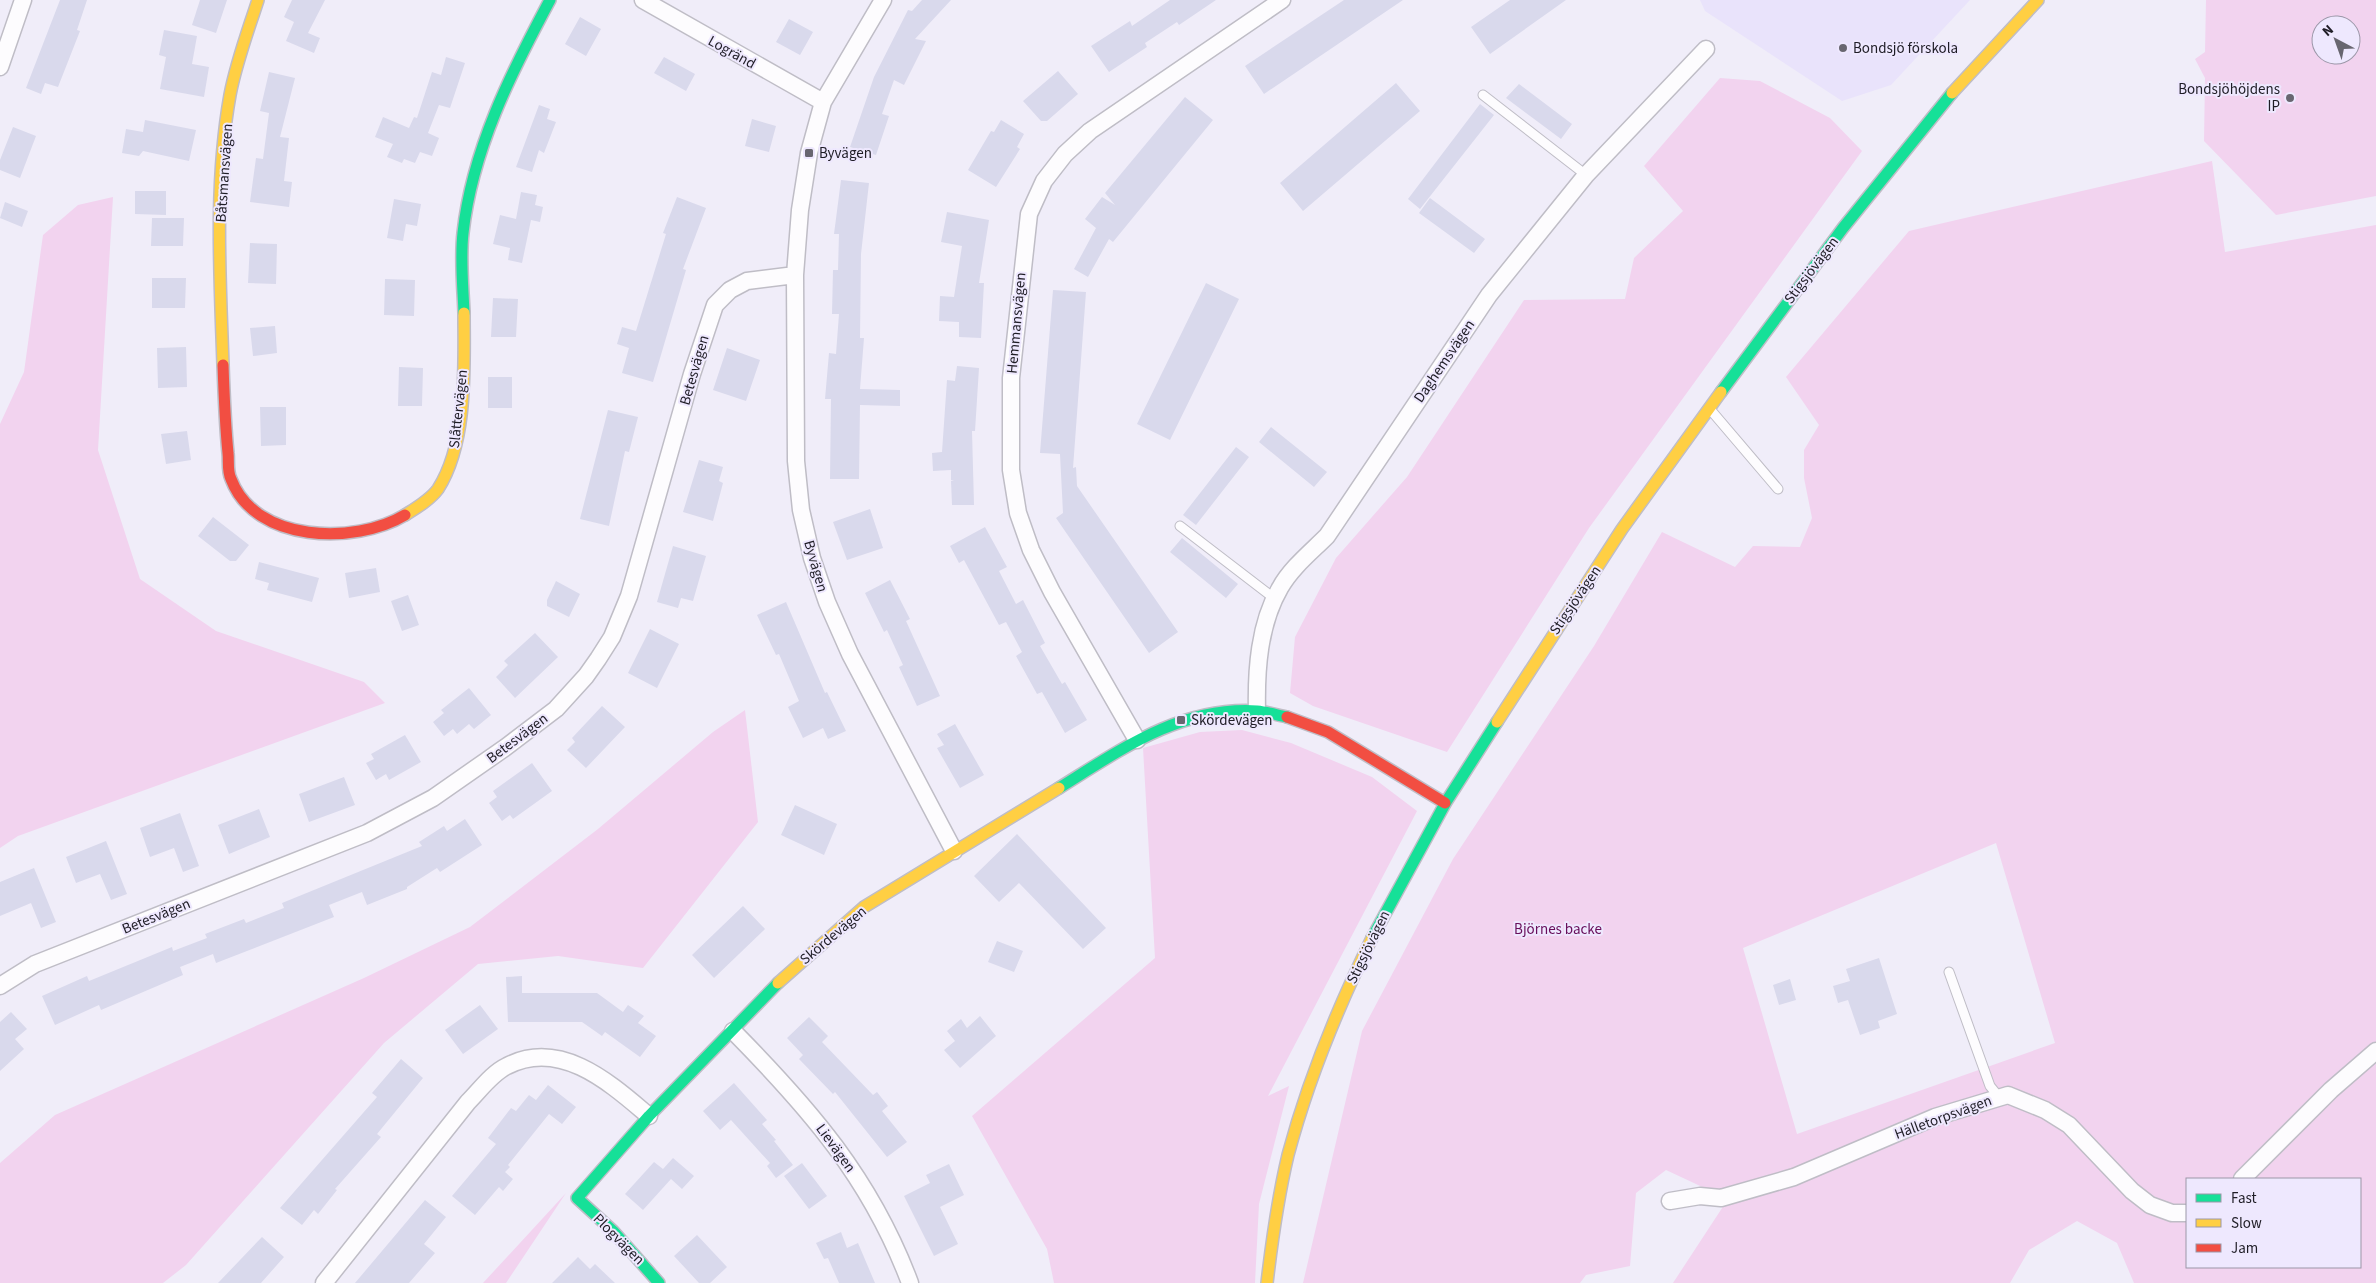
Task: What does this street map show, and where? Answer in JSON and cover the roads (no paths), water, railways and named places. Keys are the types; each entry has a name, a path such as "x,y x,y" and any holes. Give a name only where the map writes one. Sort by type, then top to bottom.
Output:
{"street":[{"path":"0,67 24,0"},
{"name":"Båtsmansvägen","path":"223,379 219,195 230,94 258,0"},
{"name":"Slåttervägen","path":"223,379 224,431 231,482 262,516 293,530 321,536 356,533 384,527 412,512 437,490 453,458 459,416 463,358 463,235 472,183 488,131 511,76 550,0"},
{"name":"Logränd","path":"643,0 823,102"},
{"name":"Byvägen","path":"883,0 823,102 808,162 800,210 795,275 796,460 802,510 812,558 827,602 850,654 954,851"},
{"name":"Hemmansvägen","path":"1137,740 1052,592 1032,550 1018,513 1011,470 1011,378 1029,214 1044,181 1065,154 1090,130 1282,0"},
{"name":"Stigsjövägen","path":"1267,1283 1277,1211 1289,1152 1309,1084 1351,980 1388,907 1445,803 1548,639 1709,408 1818,261 1905,151 2038,0"},
{"name":"Daghemsvägen","path":"1257,711 1256,670 1270,610 1280,587 1326,536 1347,508 1419,397 1489,295 1586,175 1706,49"},
{"name":"Betesvägen","path":"0,986 35,964 367,833 433,798 556,709 586,676 612,637 630,596 692,374 715,305 730,290 747,281 795,275"},
{"name":"Skördevägen","path":"577,1198 649,1116 734,1031 783,978 864,907 1137,740 1181,720 1217,713 1257,711 1292,718 1328,732 1445,803"},
{"name":"Lievägen","path":"734,1031 790,1089 836,1146 873,1202 910,1283"},
{"path":"2243,1178 2331,1090 2376,1051"},
{"path":"324,1283 468,1102 490,1079 506,1066 530,1057 554,1058 581,1066 612,1084 649,1116"},
{"name":"Hälletorpsvägen","path":"1670,1201 1700,1196 1721,1198 1794,1177 1935,1117 1999,1097 2008,1096 2024,1100 2069,1125 2132,1191 2150,1205 2172,1213 2186,1213"},
{"name":"Plogvägen","path":"577,1198 613,1231 659,1283"}],"lane":[{"path":"1483,95 1586,175"},
{"path":"1709,408 1778,489"},
{"path":"1180,526 1275,599"},
{"path":"1949,972 1990,1086 1999,1097"}],"place":[{"name":"Bondsjö förskola","path":"1843,48"},
{"name":"Bondsjöhöjdens IP","path":"2290,98"},
{"name":"Byvägen","path":"809,153"},
{"name":"Skördevägen","path":"1181,720"}],"park label":[{"name":"Björnes backe","path":"1558,929"}]}
